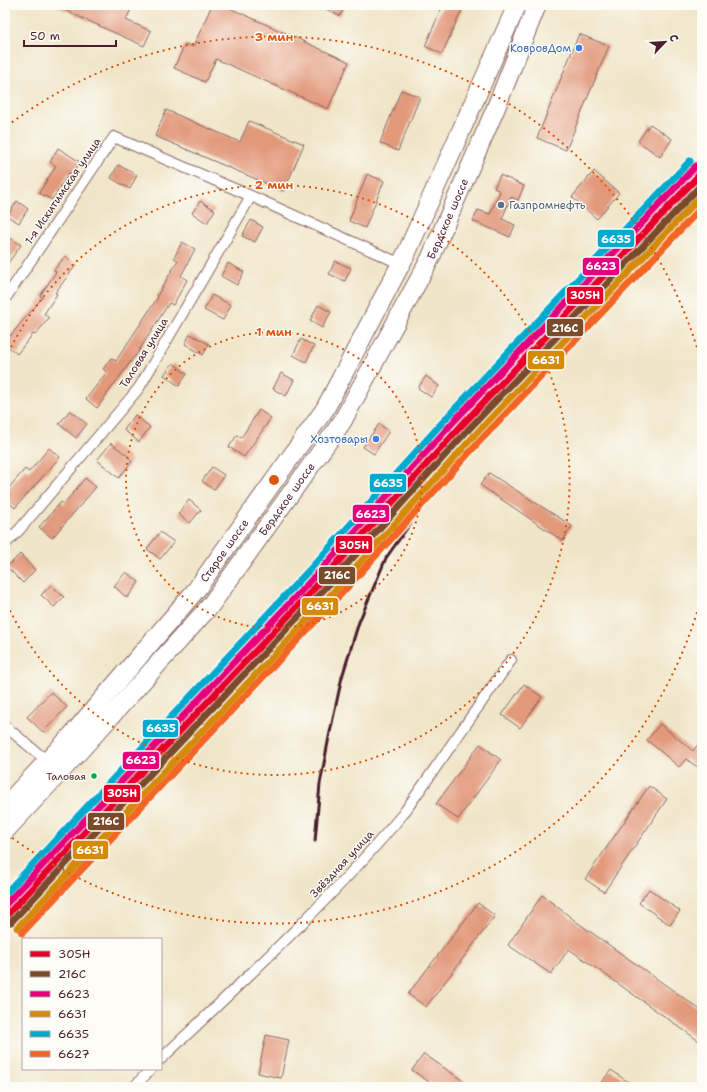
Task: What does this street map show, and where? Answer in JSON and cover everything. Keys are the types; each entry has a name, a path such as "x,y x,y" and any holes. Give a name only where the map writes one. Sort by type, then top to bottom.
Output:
{"highway":[{"name":"Бердское шоссе","path":"401,264 517,5"},
{"name":"Бердское шоссе","path":"5,831 76,755 210,606 342,422 430,259 495,110 538,5"},
{"name":"Старое шоссе","path":"5,806 71,736 196,590 325,409 401,264"}],"street":[{"name":"1-я Искитимская улица","path":"5,299 114,137 251,196 401,264"},
{"name":"Таловая улица","path":"5,544 139,388 251,196"},
{"name":"Звёздная улица","path":"162,1058 311,915 388,832 403,814 510,660"},
{"path":"5,726 47,761"},
{"path":"134,1087 151,1070"}],"building":[{"path":"53,5 133,5 126,20 151,31 144,46"},
{"path":"212,5 223,5 349,62 328,109 216,59 205,82 174,68 185,44 193,47"},
{"path":"318,5 346,5 340,16"},
{"path":"443,5 464,5 442,54 425,46"},
{"path":"579,34 609,46 566,150 537,138"},
{"path":"401,90 420,97 398,151 380,143"},
{"path":"166,110 240,142 249,121 304,144 284,191 155,136"},
{"path":"650,124 672,139 660,157 638,141"},
{"path":"58,148 80,162 72,175 69,173 52,200 39,193 56,166 50,162"},
{"path":"118,165 137,175 130,189 111,178"},
{"path":"594,171 619,193 597,219 572,197"},
{"path":"367,174 384,181 365,228 349,221"},
{"name":"Газпромнефть","path":"500,175 524,186 518,200 511,197 502,219 515,225 510,237 473,221 478,210 490,214 500,191 494,188"},
{"path":"17,201 28,209 19,223 7,216"},
{"path":"200,201 215,210 207,223 192,213"},
{"path":"251,220 263,227 255,242 242,236"},
{"path":"9,237 21,245 5,267 5,242"},
{"path":"182,242 195,249 181,276 187,280 173,305 169,303 135,357 97,408 86,399 107,372 103,369 111,358 116,361 158,297 157,296 178,260 174,258"},
{"path":"65,256 76,265 55,293 57,294 44,314 49,318 35,335 33,334 17,354 5,344 5,342 43,297 40,296 56,272 54,270"},
{"path":"335,261 351,268 345,281 329,274"},
{"path":"228,263 244,272 237,285 221,276"},
{"path":"212,295 231,305 223,320 204,310"},
{"path":"318,305 331,312 322,328 310,321"},
{"path":"190,334 209,344 203,355 185,344"},
{"path":"301,339 314,346 306,362 293,355"},
{"path":"173,363 187,374 179,386 164,375"},
{"path":"281,373 294,380 286,396 273,389"},
{"path":"426,376 439,386 431,397 418,388"},
{"path":"70,410 87,424 76,438 59,424"},
{"path":"259,410 271,418 244,457 229,447 237,435 241,438"},
{"path":"135,415 150,427 139,442 124,430"},
{"name":"Хозтовары","path":"379,424 389,431 374,454 363,447"},
{"path":"111,443 132,461 119,478 97,460"},
{"path":"49,448 60,457 15,508 5,499 5,492 25,469 29,472"},
{"path":"212,467 224,475 214,490 202,481"},
{"path":"489,473 572,526 563,541 480,485"},
{"path":"85,478 96,487 52,538 39,527 61,502 64,504"},
{"path":"189,500 201,510 190,523 178,514"},
{"path":"160,532 174,542 160,559 147,549"},
{"path":"20,554 35,570 23,583 7,567"},
{"path":"126,572 139,582 127,598 114,586"},
{"path":"51,585 64,597 54,607 41,595"},
{"path":"524,684 542,697 520,728 502,715"},
{"path":"51,692 67,707 43,732 27,717"},
{"path":"660,724 693,751 702,739 702,770 686,759 679,767 647,740"},
{"path":"480,744 501,760 458,819 436,804"},
{"path":"649,786 667,799 604,892 585,879"},
{"path":"649,889 680,911 670,925 639,903"},
{"path":"542,895 578,923 702,1011 702,1043 569,949 551,974 508,945"},
{"path":"478,903 495,916 426,1007 408,994"},
{"path":"266,1035 289,1040 281,1078 258,1073"},
{"path":"424,1054 472,1087 436,1087 412,1070"},
{"path":"611,1070 635,1087 598,1087"}],"railway":[{"path":"315,841 320,784 329,737 342,677 359,622 386,558 458,456"}],"transit line":[{"name":"6635","path":"5,894 313,566 449,415 690,161"},
{"name":"6623","path":"5,905 319,572 455,420 696,166"},
{"name":"305Н","path":"5,917 325,577 461,426 702,172"},
{"name":"216С","path":"11,922 331,582 467,431 702,184"},
{"name":"6631","path":"17,928 337,588 473,437 702,195"},
{"name":"6627","path":"22,933 342,593 479,442 702,207"}],"place":[{"name":"КовровДом","path":"579,48"},
{"name":"Газпромнефть","path":"501,205"},
{"name":"Хозтовары","path":"376,439"},
{"name":"Таловая","path":"94,776"}]}
